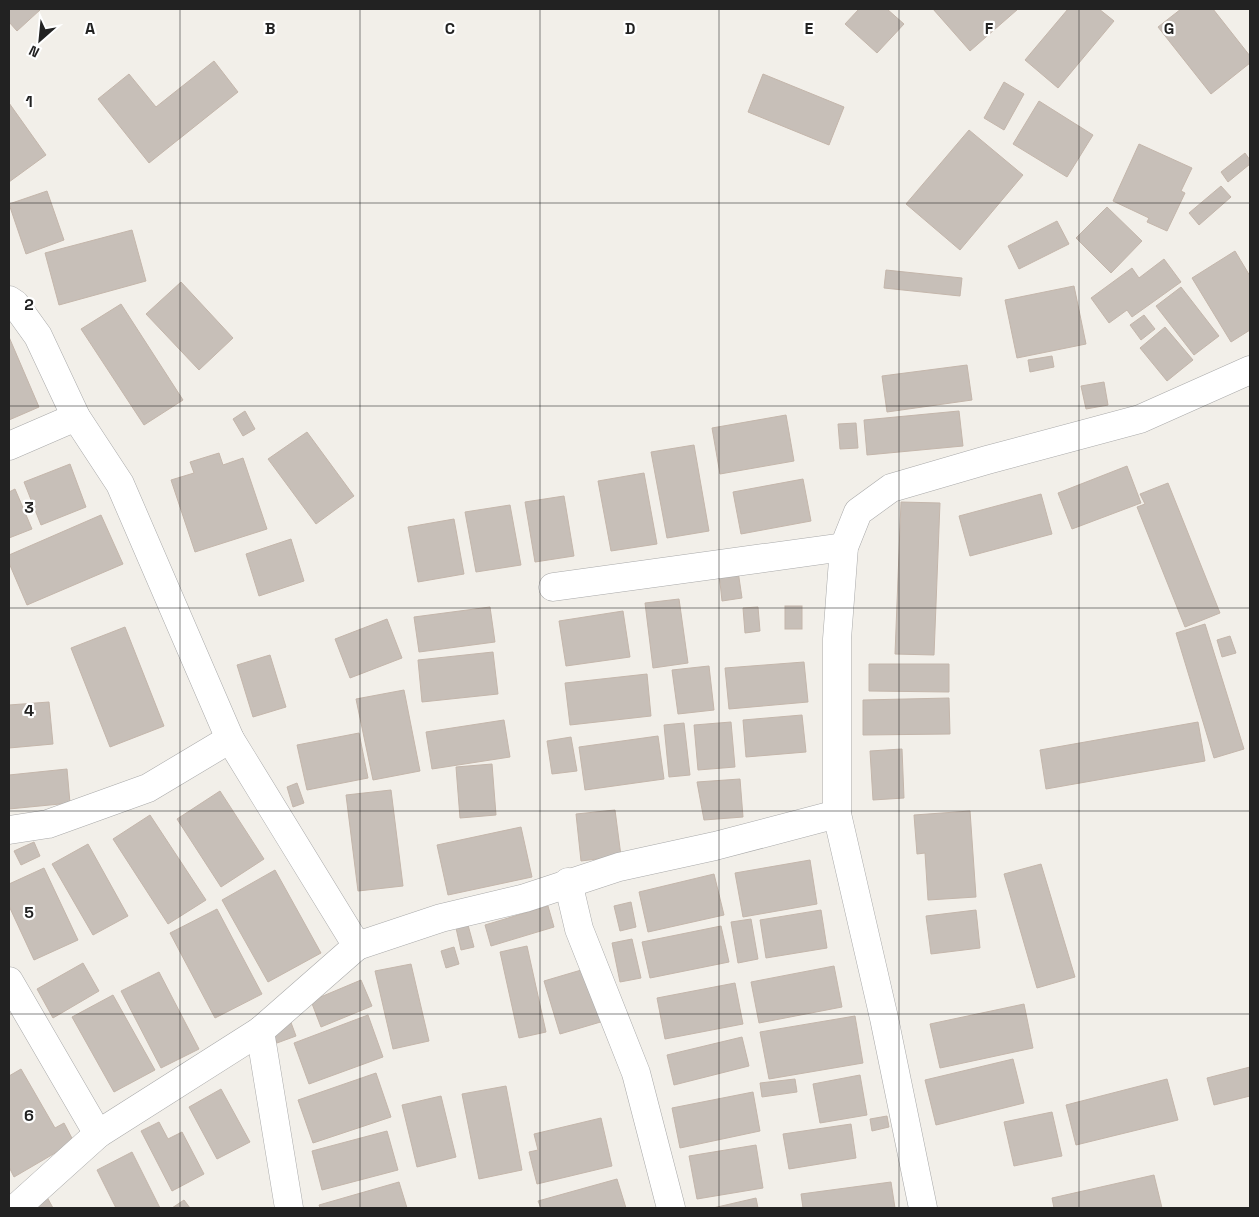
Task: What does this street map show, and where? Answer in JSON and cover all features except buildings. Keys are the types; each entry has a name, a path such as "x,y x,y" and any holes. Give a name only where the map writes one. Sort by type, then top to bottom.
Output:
{"street":[{"path":"9,300 15,304 38,336 76,417 120,484 230,740 357,946"},
{"path":"923,1208 884,1018 837,814 837,639 844,547 858,512 892,488 996,457 1140,419 1250,370"},
{"path":"9,446 76,417"},
{"path":"553,586 844,547"},
{"path":"9,830 48,824 148,788 230,740"},
{"path":"16,1208 98,1134 260,1031 357,946 442,918 525,898 568,882 619,867 715,846 837,814"},
{"path":"568,882 579,929 636,1073 671,1208"},
{"path":"9,981 98,1134"},
{"path":"260,1031 289,1208"}]}
